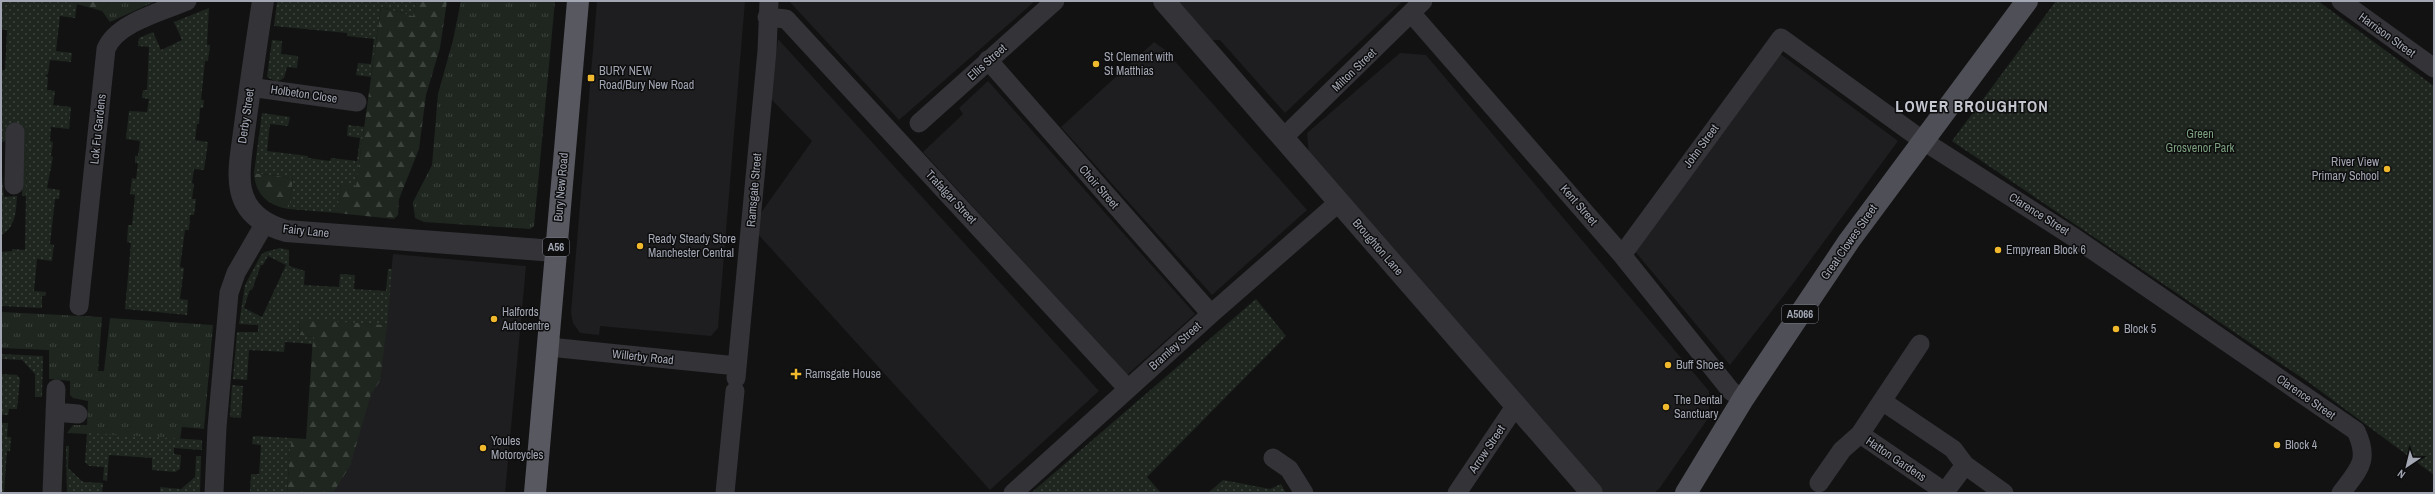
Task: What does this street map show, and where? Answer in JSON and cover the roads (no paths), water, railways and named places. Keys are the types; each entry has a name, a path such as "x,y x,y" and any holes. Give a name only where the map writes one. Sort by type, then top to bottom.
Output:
{"highway":[{"name":"Bury New Road","path":"535,493 549,347 555,251 578,1"}],"main road":[{"name":"Great Clowes Street","path":"1686,493 1743,399 1849,241 1922,140 2027,1"}],"street":[{"name":"Lok Fu Gardens","path":"79,306 106,49 111,40 127,27 187,1"},
{"name":"Derby Street","path":"263,1 241,160 240,189 249,209 265,223"},
{"name":"Ellis Street","path":"919,123 1055,1"},
{"name":"Broughton Lane","path":"1164,1 1592,493"},
{"name":"Harrison Street","path":"2340,1 2434,68"},
{"name":"Milton Street","path":"1283,138 1417,8"},
{"name":"Kent Street","path":"1417,8 1622,254 1731,391 1743,399"},
{"name":"Ramsgate Street","path":"725,493 767,51 768,9"},
{"name":"Trafalgar Street","path":"768,9 786,19 1128,389"},
{"name":"Clarence Street","path":"1781,38 1922,140 2075,238 2356,431 2364,454 2361,465 2341,493"},
{"name":"John Street","path":"1622,254 1781,38"},
{"name":"Choir Street","path":"988,60 1211,314"},
{"name":"Holbeton Close","path":"250,87 357,102"},
{"path":"10,143 14,185"},
{"name":"Bramley Street","path":"1013,493 1211,314 1339,202"},
{"name":"Fairy Lane","path":"265,223 286,231 555,251"},
{"path":"214,493 217,427 229,293 236,273 265,223"},
{"name":"Hatton Gardens","path":"1819,483 1842,450 1860,434 1920,344"},
{"name":"Willerby Road","path":"549,347 736,379"},
{"path":"52,493 56,389"},
{"path":"1882,401 1953,449 1965,465 2004,493"},
{"name":"Arrow Street","path":"1457,493 1516,405"},
{"path":"55,412 78,414"},
{"name":"Hatton Gardens","path":"1860,434 1945,492 1965,465"},
{"path":"1273,458 1289,469 1304,493"}],"place":[{"name":"St Clement with St Matthias","path":"1096,64"},
{"name":"BURY NEW Road/Bury New Road","path":"591,78"},
{"name":"River View Primary School","path":"2387,169"},
{"name":"Ready Steady Store Manchester Central","path":"640,246"},
{"name":"Empyrean Block 6","path":"1998,250"},
{"name":"Halfords Autocentre","path":"494,319"},
{"name":"Block 5","path":"2116,329"},
{"name":"Buff Shoes","path":"1668,365"},
{"name":"Ramsgate House","path":"796,374"},
{"name":"The Dental Sanctuary","path":"1666,407"},
{"name":"Block 4","path":"2277,445"},
{"name":"Youles Motorcycles","path":"483,448"}],"district":[{"name":"LOWER BROUGHTON","path":"1972,106"}],"park label":[{"name":"Green Grosvenor Park","path":"2200,141"}]}
